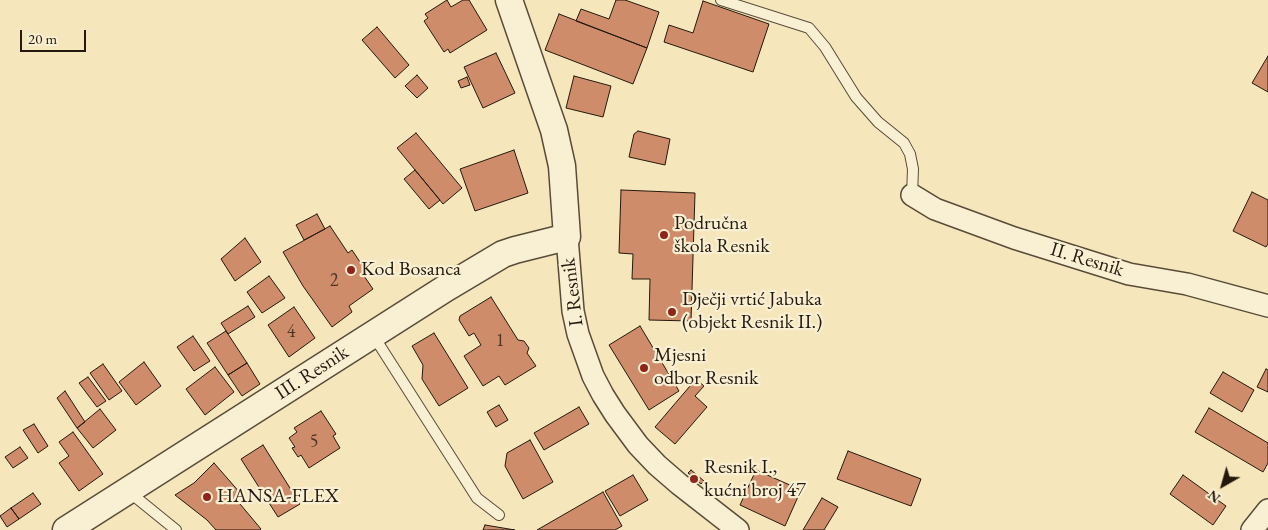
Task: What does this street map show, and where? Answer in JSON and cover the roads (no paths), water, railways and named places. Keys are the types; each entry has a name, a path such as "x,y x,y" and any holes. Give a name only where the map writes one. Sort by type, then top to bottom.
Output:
{"street":[{"name":"I. Resnik","path":"509,0 554,130 562,166 573,311 578,334 588,362 603,395 638,445 679,484 738,530"},
{"name":"II. Resnik","path":"912,195 934,209 1014,238 1120,271 1187,284 1268,306"},
{"name":"III. Resnik","path":"66,530 373,334 503,254 567,237"}],"lane":[{"path":"722,0 809,28 825,47 856,97 878,122 904,143 910,154 913,169 912,195"},
{"path":"373,334 477,498 499,515"},
{"path":"127,491 176,530"}],"place":[{"name":"Područna škola Resnik","path":"664,235"},
{"name":"Kod Bosanca","path":"351,270"},
{"name":"Dječji vrtić Jabuka (objekt Resnik II.)","path":"672,312"},
{"name":"Mjesni odbor Resnik","path":"644,368"},
{"name":"Resnik I., kućni broj 47","path":"694,479"},
{"name":"HANSA-FLEX","path":"207,497"}]}
